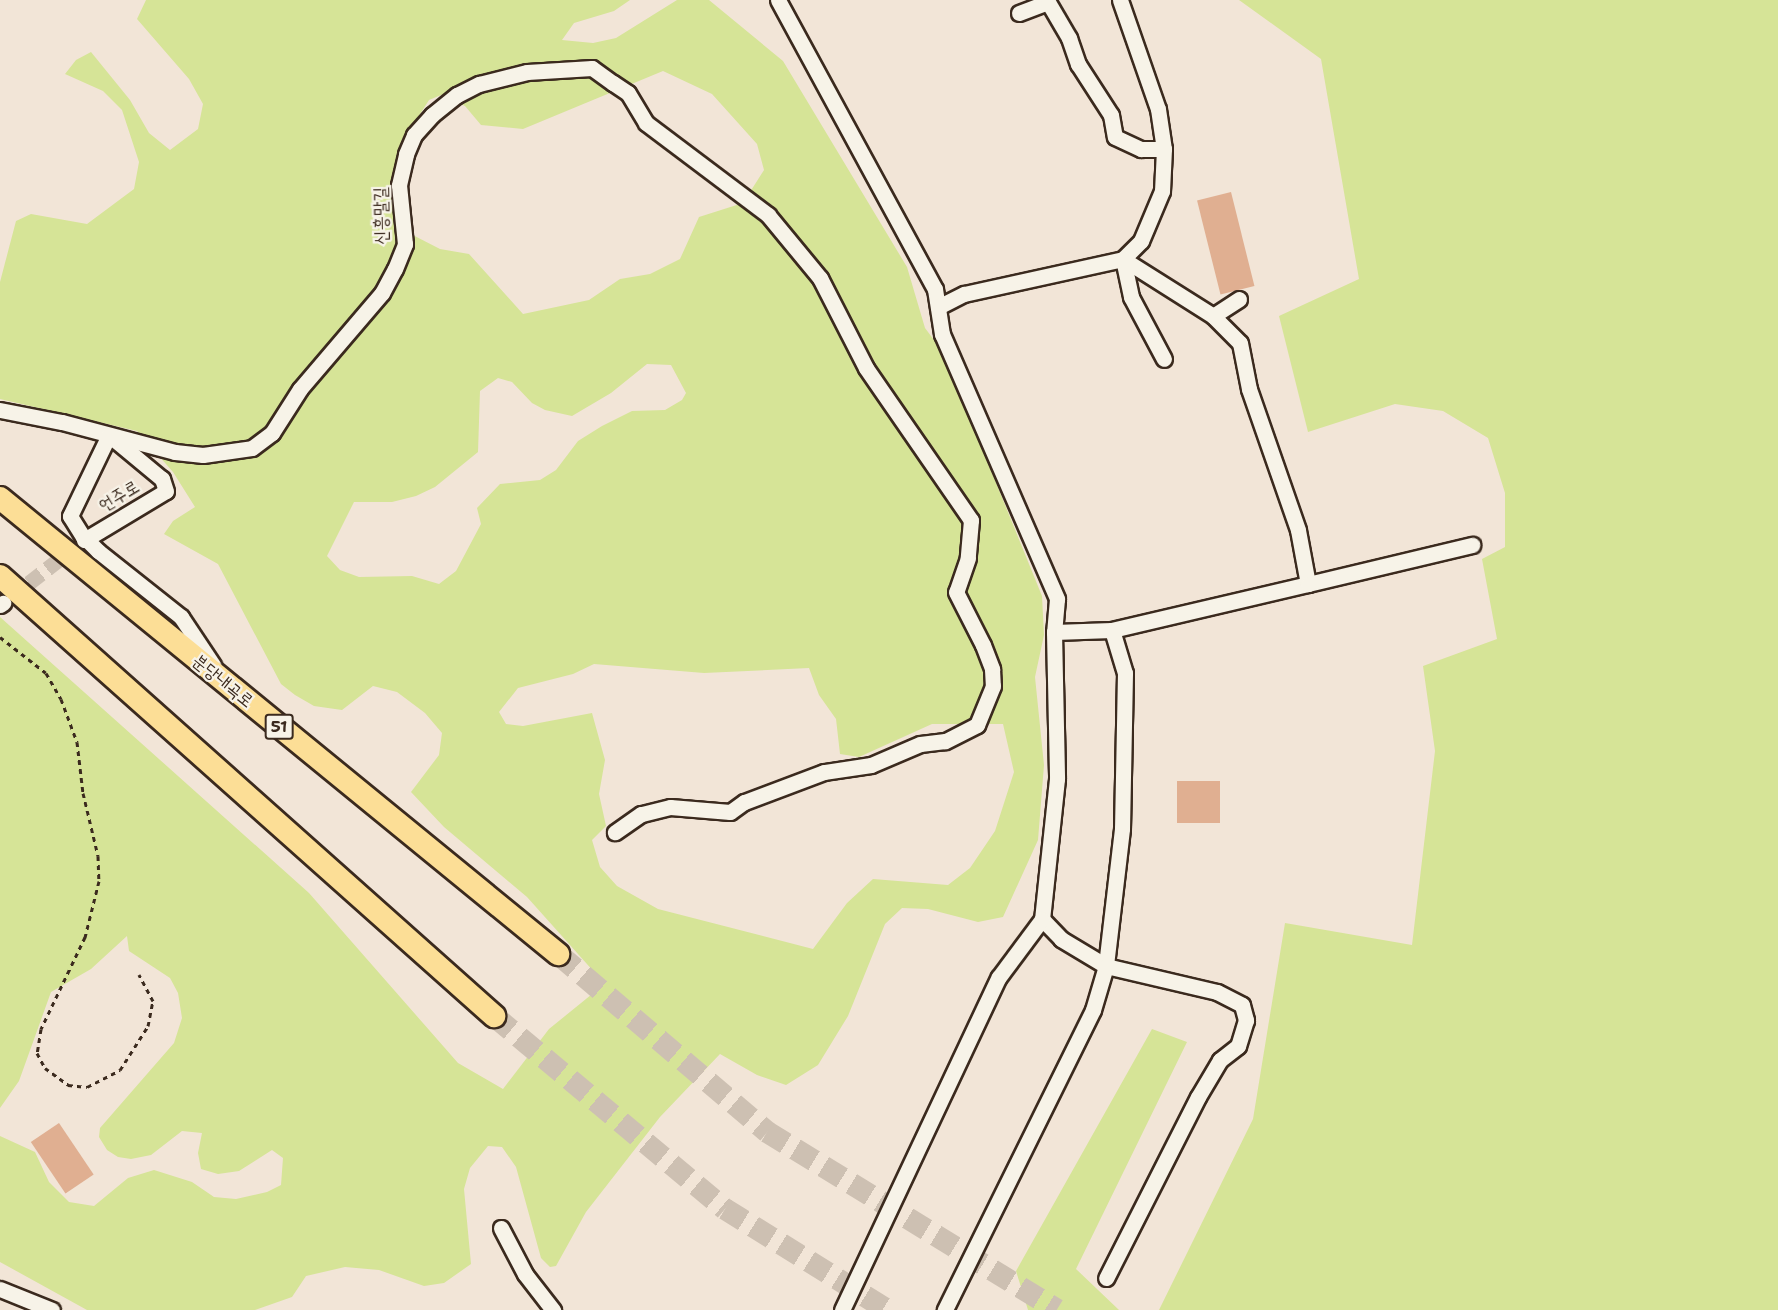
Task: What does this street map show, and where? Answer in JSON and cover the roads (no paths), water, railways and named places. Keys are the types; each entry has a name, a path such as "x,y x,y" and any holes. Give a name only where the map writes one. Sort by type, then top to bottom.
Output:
{"highway":[{"name":"분당내곡로","path":"0,498 558,954"},
{"path":"0,576 494,1016"}],"lane":[{"path":"778,0 935,289 942,334 1057,599 1054,632 1057,779 1042,919 999,977 842,1310"},
{"path":"938,307 964,294 1123,259 1141,241 1162,191 1164,149 1158,109 1120,0"},
{"path":"1018,13 1048,2 1069,38 1078,64 1111,115 1115,137 1141,149 1164,149"},
{"name":"신흥말길","path":"0,410 109,435 136,444 203,455 252,448 272,433 300,389 382,293 395,269 405,244 399,185 406,154 414,135 457,95 479,84 527,72 592,68 628,93 646,123 768,215 820,278 866,368 971,520 968,558 956,592 983,645 992,669 993,686 977,725 945,741 920,744 871,765 824,772 744,802 730,812 670,807 641,814 615,832"},
{"path":"1123,259 1213,316 1240,343 1250,389 1298,530 1308,584"},
{"path":"1123,259 1131,297 1164,359"},
{"path":"1213,316 1239,299"},
{"path":"109,435 70,516 85,539 180,617 225,682"},
{"name":"언주로","path":"85,539 166,491 162,479 109,435"},
{"path":"1054,632 1112,630 1472,545"},
{"path":"945,1310 1093,1010 1106,966 1122,829 1125,684 1112,630"},
{"path":"1042,919 1061,939 1106,966 1217,992 1242,1005 1246,1020 1238,1046 1220,1060 1198,1097 1106,1278"},
{"path":"501,1228 525,1274 553,1310"},
{"path":"0,1289 52,1310"}],"tunnel":[{"path":"11,597 84,540"},
{"path":"558,954 767,1132 1057,1310"},
{"path":"494,1016 725,1209 887,1310"}]}
